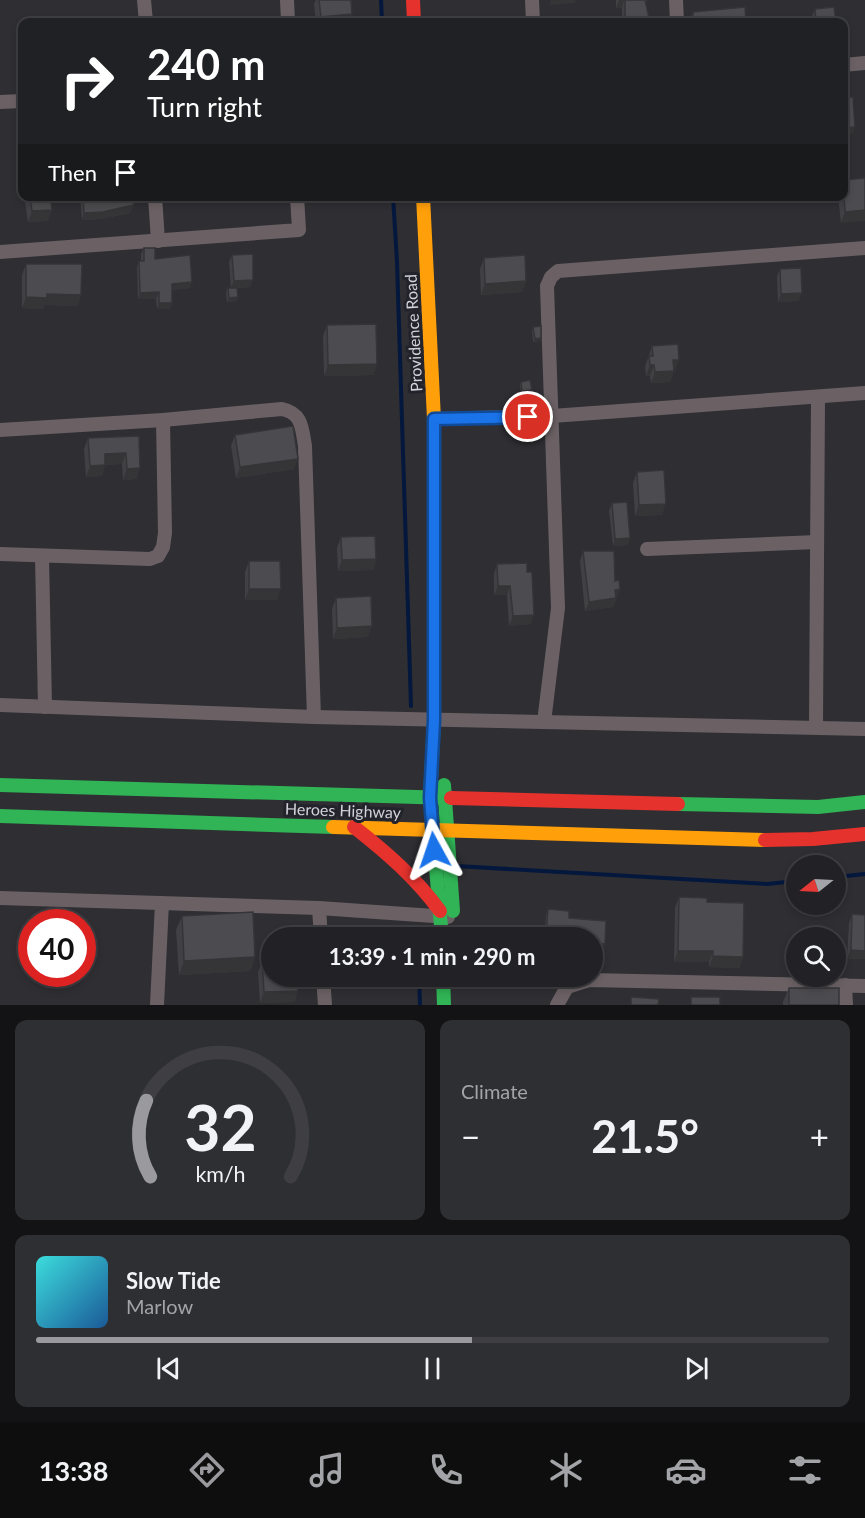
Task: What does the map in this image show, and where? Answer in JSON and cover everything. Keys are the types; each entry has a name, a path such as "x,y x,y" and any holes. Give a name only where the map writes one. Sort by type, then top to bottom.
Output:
{"main road":[{"path":"413,0 414,18"},
{"name":"Providence Road","path":"423,201 434,419 434,720 430,798 444,915 449,927"},
{"name":"Providence Road","path":"434,720 446,798 448,830 443,927"},
{"name":"Heroes Highway","path":"0,785 818,807 865,802"},
{"name":"Heroes Highway","path":"0,816 756,840 813,839 865,834"},
{"path":"354,826 409,872 444,915"},
{"path":"443,987 444,1005"},
{"path":"455,987 456,1005"}],"street":[{"path":"144,0 146,18"},
{"path":"287,0 288,18"},
{"path":"532,0 533,18"},
{"path":"676,0 677,18"},
{"path":"848,65 865,63"},
{"path":"0,102 18,101"},
{"path":"155,201 158,241"},
{"path":"0,252 299,230 297,201"},
{"path":"544,722 558,608 547,286 551,277 558,271 865,248"},
{"path":"434,419 552,416 865,393"},
{"path":"816,727 818,397"},
{"path":"0,430 163,420 282,408 289,410 302,423 305,446 314,717"},
{"path":"0,554 150,559 158,556 163,547 165,533 163,420"},
{"path":"647,549 817,542"},
{"path":"42,556 45,707"},
{"path":"0,705 314,717 865,729"},
{"path":"0,898 319,908 444,915"},
{"path":"157,1005 162,903"},
{"path":"319,908 320,927"},
{"path":"557,1005 567,987 589,980 786,984"},
{"path":"846,985 865,986"},
{"path":"324,987 325,1005"},
{"path":"845,987 846,1005"}],"building":[{"path":"319,0 351,0 352,14 321,17"},
{"path":"625,0 645,0 649,18 625,18"},
{"path":"745,7 746,18 693,18 693,12"},
{"path":"834,7 835,18 816,18 815,9"},
{"path":"853,97 855,127 848,128 848,98"},
{"path":"865,178 865,210 845,212 844,201 848,201 848,180"},
{"path":"31,201 51,201 52,210 32,211"},
{"path":"83,201 135,202 133,205 103,212 84,213"},
{"path":"144,248 155,248 155,259 190,255 192,282 172,284 172,303 159,303 159,292 140,293 139,261 144,261"},
{"path":"253,254 253,280 234,281 232,255"},
{"path":"525,255 526,281 485,284 484,258"},
{"path":"26,264 82,264 81,295 47,294 47,298 26,297"},
{"path":"801,268 802,293 781,294 780,269"},
{"path":"228,288 237,288 238,297 229,298"},
{"path":"376,324 377,364 328,365 327,325"},
{"path":"541,326 541,338 535,339 533,327"},
{"path":"678,344 679,360 673,360 674,371 655,372 654,365 650,365 649,356 653,356 652,346"},
{"path":"530,380 532,390 522,391 521,382"},
{"path":"293,426 298,459 240,467 235,435"},
{"path":"139,436 140,468 127,469 126,453 105,454 105,465 90,466 88,438"},
{"path":"664,470 666,504 639,505 637,472"},
{"path":"627,502 630,538 615,539 612,503"},
{"path":"375,536 376,559 342,560 341,537"},
{"path":"583,551 614,551 615,581 619,580 620,589 615,590 616,598 589,602"},
{"path":"249,561 280,561 281,589 249,589"},
{"path":"527,563 527,572 532,572 534,615 513,616 510,586 498,586 497,564"},
{"path":"371,596 372,626 337,628 336,598"},
{"path":"679,897 707,898 707,902 744,903 743,957 713,956 713,951 678,951"},
{"path":"548,909 569,911 569,918 606,921 605,944 603,944 603,927 547,927"},
{"path":"253,912 255,957 184,961 182,916"},
{"path":"852,914 865,915 865,951 851,950"},
{"path":"264,987 298,987 298,991 264,992"},
{"path":"789,988 839,988 839,1005 789,1005"},
{"path":"631,997 659,999 658,1005 631,1005"},
{"path":"691,997 720,997 720,1005 691,1005"}],"waterway":[{"path":"381,0 382,18"},
{"path":"393,201 411,706"},
{"path":"416,864 430,865"},
{"path":"456,866 767,884 786,882"},
{"path":"846,876 865,874"},
{"path":"419,987 420,1005"}],"traffic: fast":[{"path":"434,650 434,720 430,798 441,927"},
{"path":"0,785 451,798"},
{"path":"444,785 453,911"},
{"path":"678,804 818,807 865,802"},
{"path":"0,816 333,827"},
{"path":"443,987 444,1005"}],"traffic: slow":[{"path":"423,201 434,419 434,650"},
{"path":"333,827 765,840"}],"traffic: jam":[{"path":"413,0 414,18"},
{"path":"451,798 678,804"},
{"path":"354,827 400,866 440,911"},
{"path":"765,840 813,839 865,834"}],"route":[{"path":"434,850 430,798 434,720 434,419 528,417"}]}
